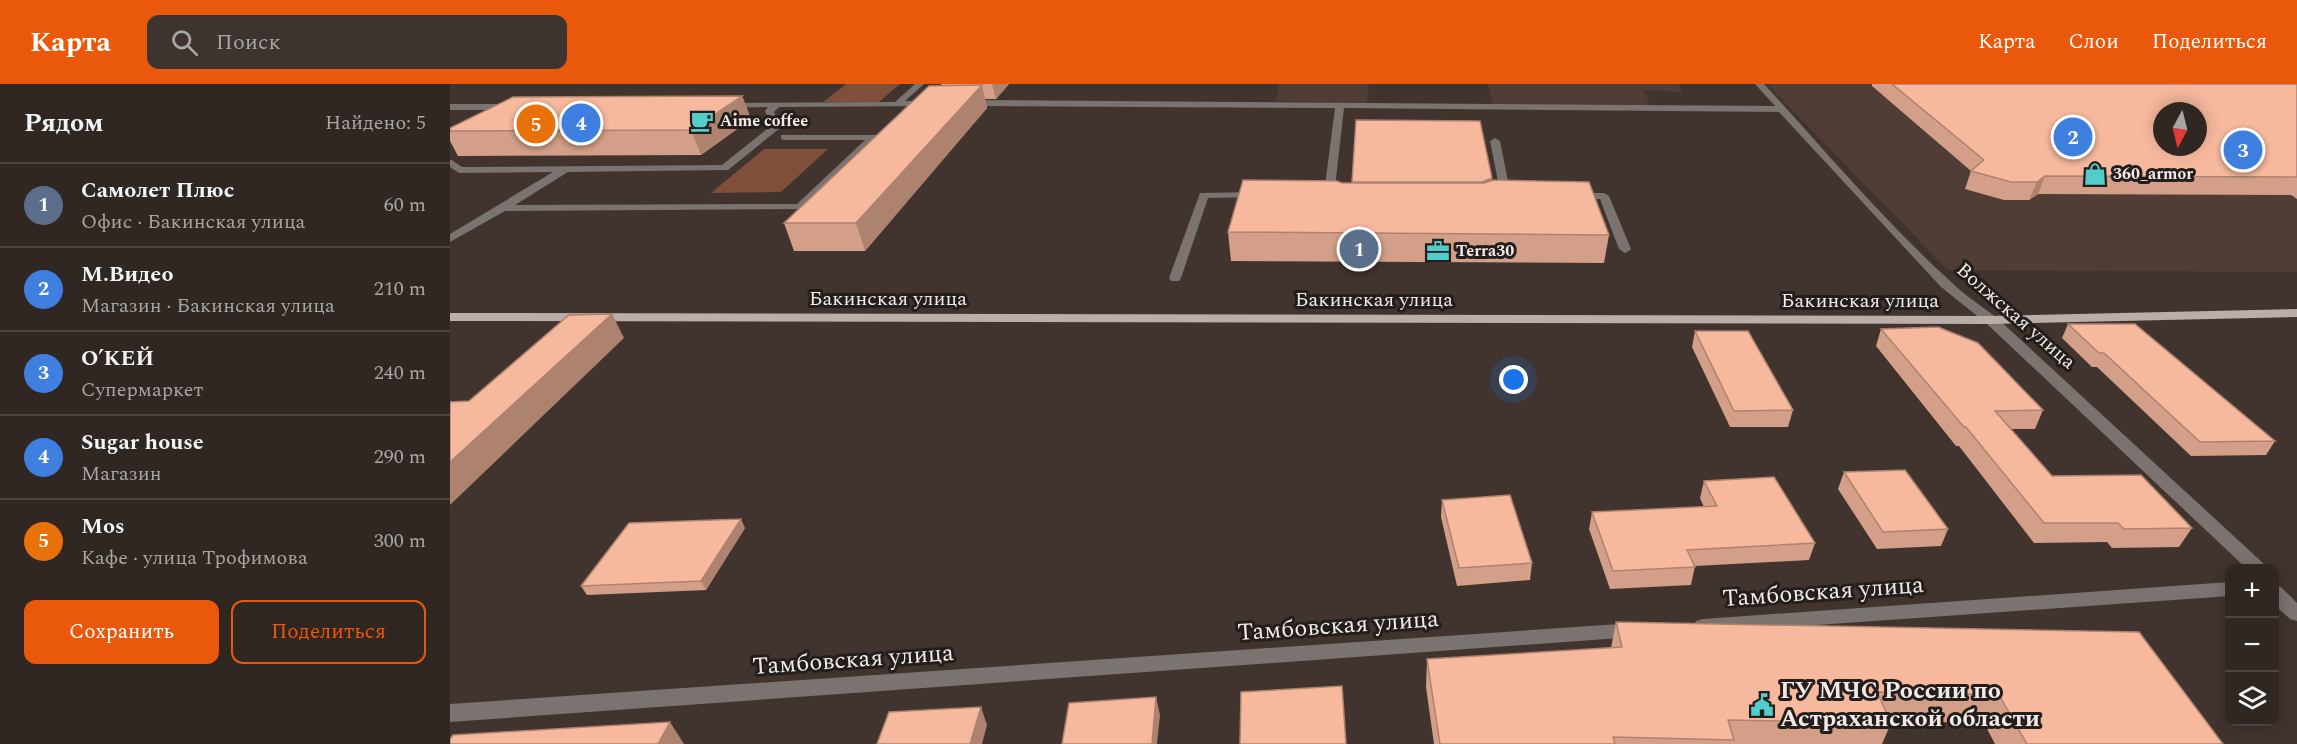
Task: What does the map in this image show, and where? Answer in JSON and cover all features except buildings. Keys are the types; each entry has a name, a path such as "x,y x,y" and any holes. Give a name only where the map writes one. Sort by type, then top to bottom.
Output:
{"main road":[{"name":"Бакинская улица","path":"450,317 1991,320 2297,313"}],"street":[{"path":"897,104 920,84"},
{"name":"Волжская улица","path":"1760,84 1888,226 1945,284 1991,320 2253,564"},
{"path":"719,105 943,104"},
{"path":"954,104 1784,109"},
{"path":"450,162 459,170 724,168 777,126 769,111 776,105"},
{"path":"1327,197 1340,105"},
{"path":"450,107 526,107"},
{"path":"491,120 514,107"},
{"path":"503,208 800,207 873,137 784,137"},
{"path":"1495,141 1507,197"},
{"path":"450,239 566,170"},
{"path":"1175,278 1204,195 1272,195"},
{"path":"1561,196 1604,196 1625,249"},
{"name":"Тамбовская улица","path":"1680,627 2225,589"},
{"path":"2279,597 2297,614"},
{"name":"Тамбовская улица","path":"450,714 1656,629"}],"shaded area":[{"path":"846,84 900,84 879,102 823,102"},
{"path":"1279,84 1369,84 1367,103 1276,101"},
{"path":"1488,84 1678,84 1683,92 1643,90 1651,106 1493,105"},
{"path":"1767,84 2297,84 2297,272 1948,270"},
{"path":"764,149 828,149 781,192 711,193"}],"place":[{"name":"Aime coffee","path":"702,121"},
{"name":"Sugar house","path":"581,123"},
{"name":"Mos","path":"536,124"},
{"name":"М.Видео","path":"2073,137"},
{"name":"О’КЕЙ","path":"2243,150"},
{"name":"360_armor","path":"2095,174"},
{"name":"Самолет Плюс","path":"1359,249"},
{"name":"Terra30","path":"1438,251"},
{"name":"ГУ МЧС России по Астраханской области","path":"1762,705"}]}
